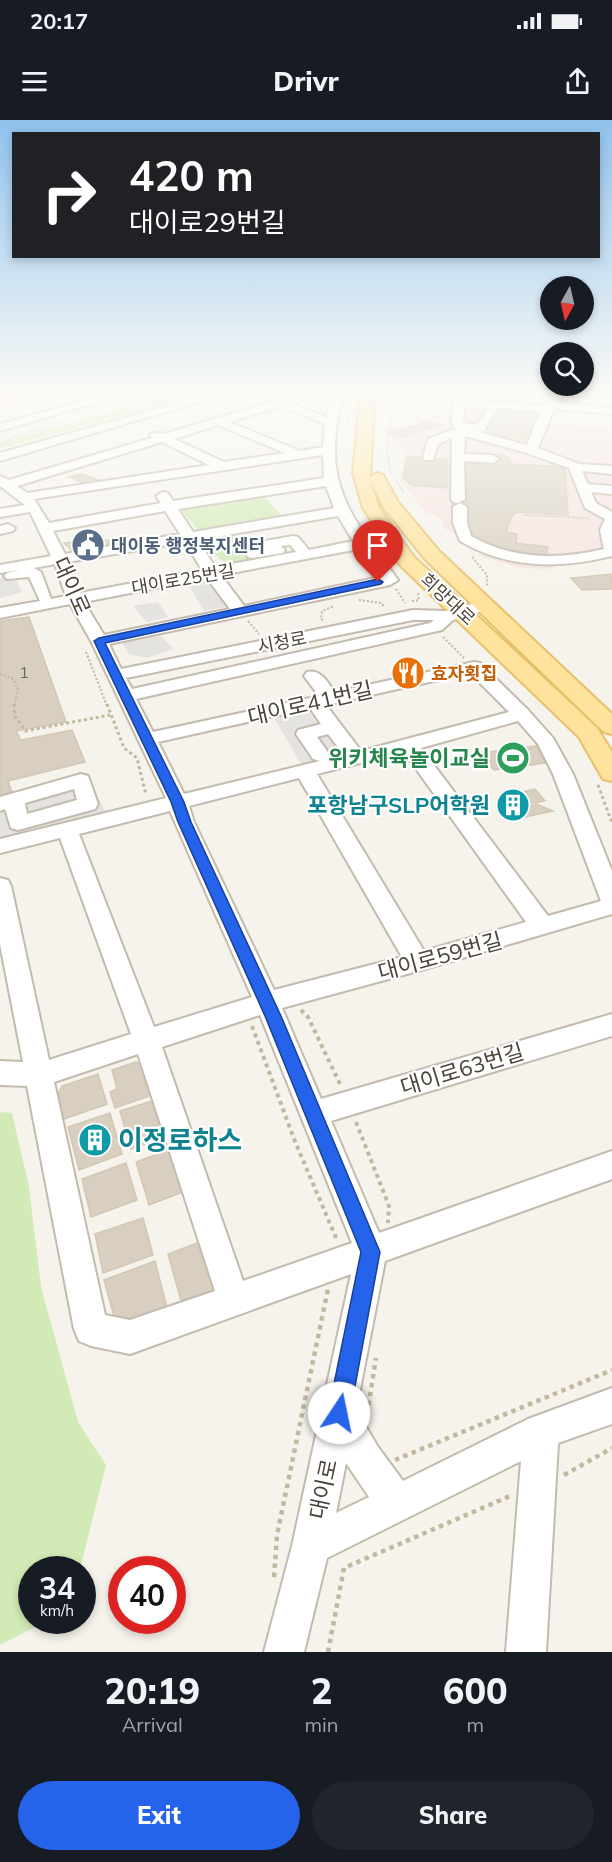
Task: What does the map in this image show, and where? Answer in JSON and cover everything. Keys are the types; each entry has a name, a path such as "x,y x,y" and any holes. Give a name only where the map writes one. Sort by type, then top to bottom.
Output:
{"main road":[{"name":"희망대로","path":"362,461 363,486 377,518 407,561 455,614 589,733 612,773"},
{"name":"희망대로","path":"375,461 377,483 390,504 426,549 487,597 612,727"}],"street":[{"path":"3,483 79,461"},
{"path":"119,461 153,478 188,538 239,610"},
{"path":"212,461 224,467"},
{"path":"0,513 29,502 153,478 258,461"},
{"path":"99,641 390,580 362,544 343,511 332,481 329,461"},
{"path":"459,461 459,523 465,538 471,543 520,560 560,562 612,552 607,530 612,518 590,505 584,488 570,465 561,461"},
{"path":"536,461 612,470"},
{"path":"45,528 84,528 169,506 332,481"},
{"name":"대이로","path":"3,483 29,502 45,528 60,559 74,597 99,641 117,695 146,739 178,802 259,1012 312,1114 371,1252 353,1416 311,1546 284,1652"},
{"path":"584,488 612,490"},
{"path":"0,570 343,511"},
{"name":"대이로25번길","path":"0,613 74,597 212,574 303,551 362,544"},
{"path":"112,563 130,559 125,548"},
{"path":"1,581 34,572 44,597"},
{"name":"시청로","path":"117,695 436,627 487,597"},
{"path":"474,667 522,714 546,742 563,774 612,899"},
{"name":"대이로41번길","path":"146,739 474,667"},
{"path":"313,676 333,727 355,758"},
{"path":"0,846 409,745 522,714"},
{"path":"295,716 321,755"},
{"path":"305,734 333,727"},
{"path":"409,745 543,927"},
{"path":"305,771 418,962"},
{"path":"67,829 147,1042 234,1300"},
{"path":"0,886 91,1329 130,1337 612,1165"},
{"name":"대이로59번길","path":"0,1073 39,1075 147,1042 259,1012 418,962 612,906"},
{"name":"대이로63번길","path":"312,1114 612,1025"},
{"path":"311,1546 541,1432 612,1406"},
{"path":"353,1416 351,1440 375,1478 398,1503"},
{"path":"526,1652 541,1432"}],"path":[{"path":"388,461 390,471 404,495"},
{"path":"523,515 612,518"},
{"path":"471,543 469,548 473,560 486,574 487,597"},
{"path":"440,634 474,667"},
{"path":"85,651 117,695 124,748 137,758 146,790 146,800"},
{"path":"0,674 13,680 18,689 13,704 15,717 25,731 117,695"},
{"path":"297,1007 308,1017 344,1091"},
{"path":"259,1012 296,1144 339,1245"},
{"path":"354,1117 388,1206 388,1226"},
{"path":"274,1580 277,1535 330,1281"},
{"path":"353,1416 377,1350"},
{"path":"389,1458 396,1461 612,1370"},
{"path":"328,1652 344,1568 560,1476 612,1448"}],"shaded area":[{"path":"403,461 612,461 612,552 547,569 521,568 483,557 465,538 445,529 440,518 424,511 400,479"},
{"path":"13,576 23,592 0,598 0,578"},
{"path":"208,577 232,606 204,611 186,581"},
{"path":"158,602 168,617 147,622 133,606"},
{"path":"155,631 174,649 146,658 129,654 120,640"},
{"path":"306,709 344,755 303,767 274,718"},
{"path":"86,775 106,813 0,840 0,797"}],"green space":[{"path":"261,493 283,517 200,532 180,509"},
{"path":"232,533 251,560 233,563 222,560 202,538"},
{"path":"0,1112 12,1113 29,1187 41,1287 78,1422 106,1465 83,1556 18,1556 18,1634 22,1634 0,1645"}],"building":[{"path":"406,461 448,461 447,488 411,485 403,477"},
{"path":"462,461 510,461 511,464 565,467 568,515 516,512 511,517 506,532 517,534 516,543 548,547 546,559 493,550 492,544 476,538 466,523 467,506 452,506"},
{"path":"82,474 99,480 89,485 69,477"},
{"name":"대이동 행정복지센터","path":"95,539 96,541 109,540 112,547 74,553 64,543"},
{"path":"612,574 612,589 582,590 571,578"},
{"path":"29,617 66,722 16,731 21,740 72,730 85,762 8,781 12,792 0,795 0,621"},
{"name":"위키체육놀이교실","path":"536,746 546,763 494,770 479,753"},
{"name":"포항남구SLP어학원","path":"535,789 545,801 517,805 520,809 536,804 553,811 516,819 500,797"},
{"path":"136,1062 147,1068 155,1094 115,1108 110,1092 117,1089 112,1070"},
{"path":"98,1074 107,1104 64,1119 58,1094 62,1086"},
{"path":"158,1099 170,1135 131,1149 120,1111"},
{"name":"이정로하스","path":"110,1113 122,1154 79,1170 68,1127"},
{"path":"174,1148 188,1190 149,1205 136,1162"},
{"path":"126,1163 137,1200 91,1217 82,1179"},
{"path":"143,1218 153,1255 103,1273 95,1234"},
{"path":"205,1240 217,1277 208,1298 182,1304 168,1254"},
{"path":"155,1261 167,1308 127,1325 115,1320 104,1280"}],"place":[{"name":"대이동 행정복지센터","path":"88,545"},
{"name":"효자횟집","path":"408,673"},
{"name":"위키체육놀이교실","path":"513,758"},
{"name":"포항남구SLP어학원","path":"513,805"},
{"name":"이정로하스","path":"95,1140"}],"route":[{"path":"339,1413 371,1252 273,1016 184,822 178,802 99,641 378,582"}]}
